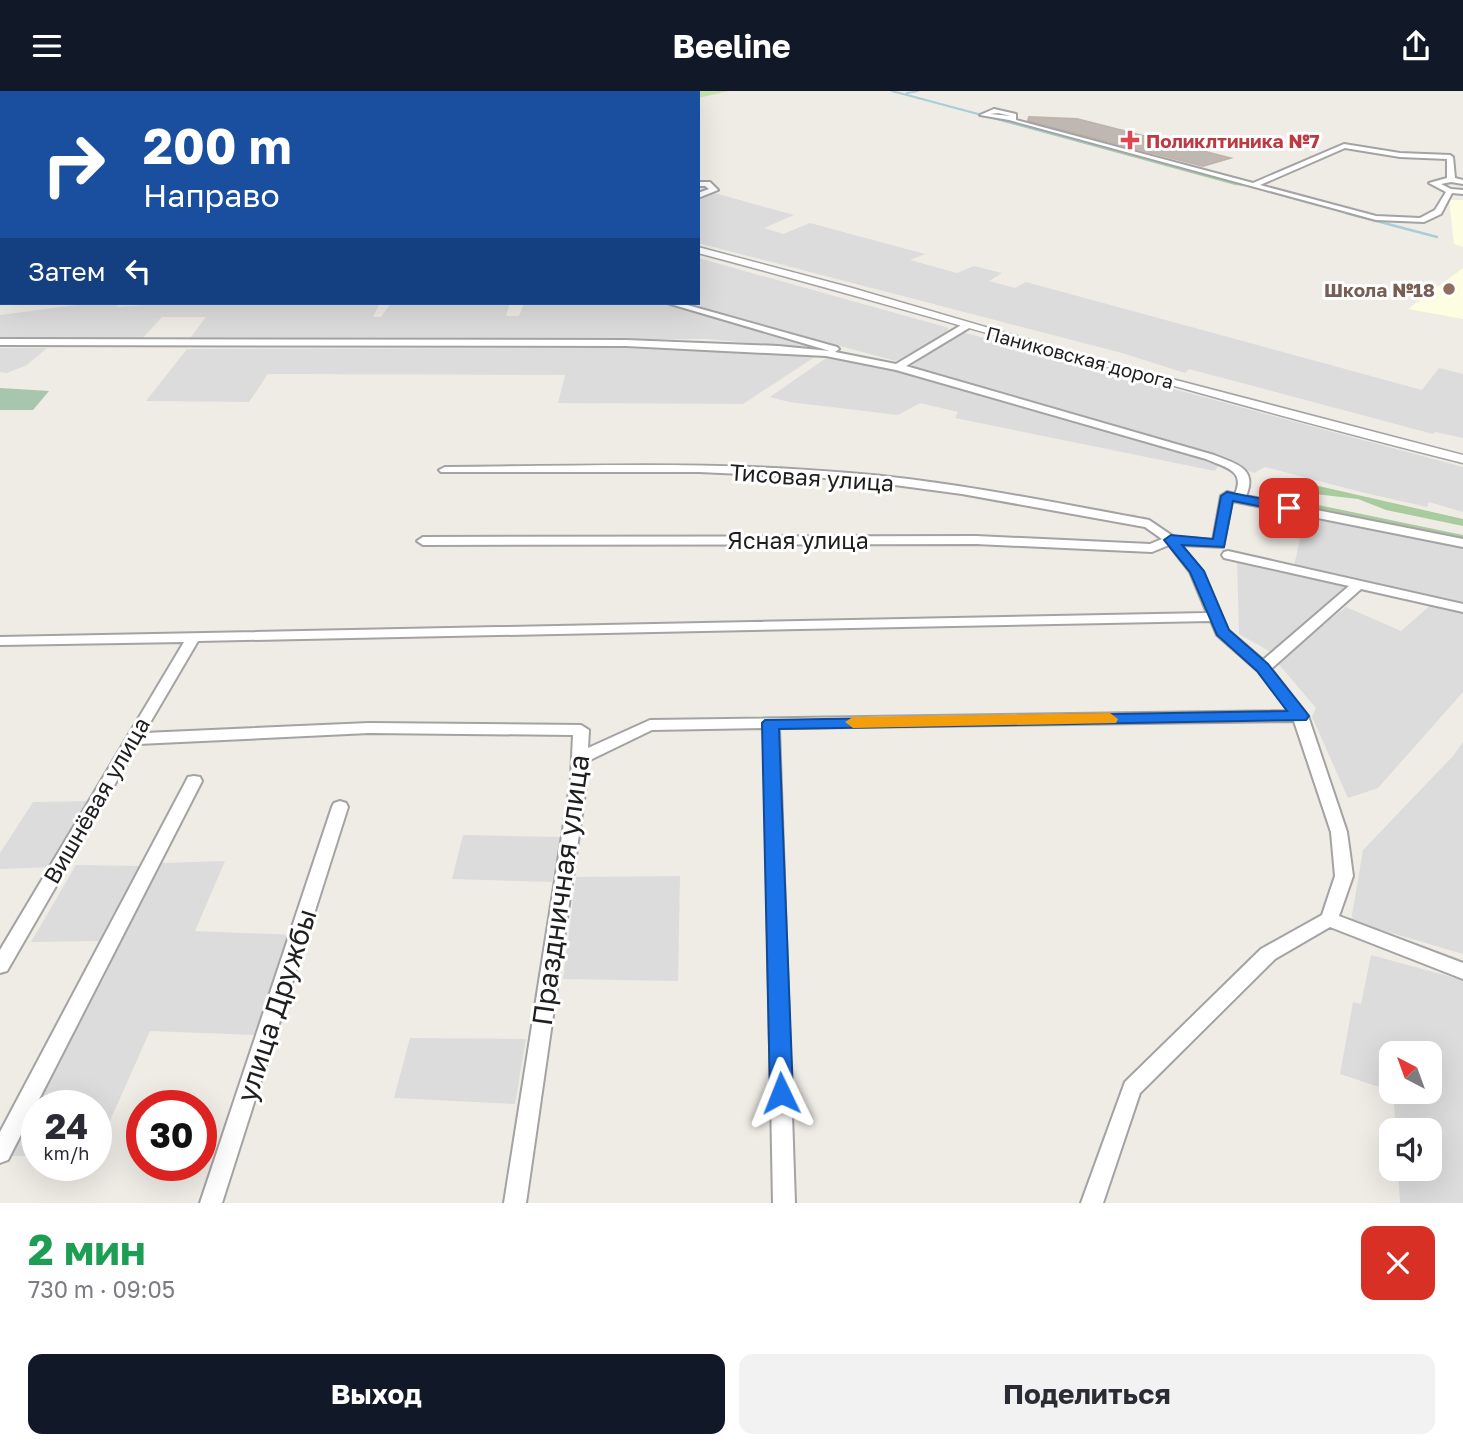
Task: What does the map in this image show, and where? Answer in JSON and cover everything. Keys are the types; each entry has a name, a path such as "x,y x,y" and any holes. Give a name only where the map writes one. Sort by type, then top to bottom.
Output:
{"street":[{"path":"1012,119 1376,218 1421,220 1438,212 1450,191"},
{"path":"1254,185 1344,146 1400,155 1450,157 1451,180"},
{"path":"1463,182 1451,180 1433,183 1450,191 1463,192"},
{"path":"700,184 707,184 714,190 700,195"},
{"name":"Паниковская дорога","path":"700,251 890,302 966,326 1463,459"},
{"path":"679,305 808,339 865,360"},
{"path":"898,367 966,326"},
{"path":"0,342 626,343 778,349 865,360 898,367 1210,457 1236,468 1244,476 1245,485 1239,499"},
{"name":"Тисовая улица","path":"445,470 766,470 851,476 938,487 1149,524 1171,540"},
{"path":"1171,540 1219,544 1227,496 1463,543"},
{"name":"Ясная улица","path":"422,541 976,540 1152,548 1171,540"},
{"path":"1092,1203 1132,1088 1268,954 1329,919 1344,876 1339,832 1300,716 1263,668 1222,632 1196,571 1171,540"},
{"path":"1228,555 1463,608"},
{"path":"1263,668 1359,584"},
{"path":"0,641 1217,617"},
{"name":"Вишнёвая улица","path":"0,966 194,636"},
{"path":"580,758 650,725 1300,716"},
{"path":"771,723 785,1203"},
{"name":"Праздничная улица","path":"132,739 369,728 581,730 580,758 516,1203"},
{"path":"0,1153 194,781"},
{"name":"улица Дружбы","path":"211,1203 340,807"},
{"path":"1329,919 1463,971"}],"shaded area":[{"path":"711,192 794,215 764,228 783,234 810,223 925,254 910,260 957,273 974,266 1002,273 989,281 1015,288 1026,282 1422,390 1439,368 1463,374 1463,438 1435,432 1433,434 1189,369 1185,373 1122,353 700,244 700,196"},
{"name":"Школа №18","path":"1449,200 1463,200 1463,247 1454,244"},
{"path":"700,259 949,328 944,334 896,361 686,305 700,305"},
{"name":"Школа №18","path":"1463,268 1463,319 1408,309"},
{"path":"77,305 379,305 373,317 381,317 390,305 509,305 506,316 519,316 523,305 665,305 813,342 808,349 708,339 188,341 206,317 162,317 141,340 0,340 0,315"},
{"path":"962,332 1463,467 1463,512 1429,502 1427,507 1365,493 1265,467 1254,473 1211,456 911,366"},
{"path":"0,348 47,348 27,365 7,373 0,372"},
{"path":"187,349 763,349 818,355 743,404 558,403 565,375 268,374 249,402 146,401"},
{"path":"829,356 851,358 1057,414 1219,464 1215,471 955,418 958,412 920,403 898,415 789,402 770,397"},
{"path":"0,388 49,391 33,410 0,410"},
{"path":"1280,508 1463,547 1463,604 1294,566 1300,539 1275,532"},
{"path":"1237,560 1348,583 1347,590 1271,652 1239,634"},
{"path":"1432,604 1463,611 1463,692 1378,788 1348,798 1312,717 1316,708 1276,661 1346,607 1401,631"},
{"path":"1463,742 1463,954 1351,921 1363,850 1453,756"},
{"path":"93,801 55,867 0,869 0,853 33,802"},
{"path":"463,835 562,837 552,882 452,879"},
{"path":"225,861 195,931 297,935 258,1035 150,1031 112,1116 112,1090 45,1090 161,863"},
{"path":"76,865 139,866 99,941 31,942"},
{"path":"680,876 678,981 563,979 576,877"},
{"path":"1371,955 1463,980 1463,1203 1400,1203 1399,1181 1442,1181 1442,1118 1395,1118 1394,1104 1442,1104 1442,1041 1379,1041 1379,1087 1340,1074 1353,1002 1361,1004"},
{"path":"410,1038 526,1039 515,1104 394,1098"},
{"path":"21,1136 21,1156 11,1156"}],"green space":[{"path":"700,91 729,91 700,98"},
{"path":"891,91 1262,188 1235,185"},
{"path":"1277,483 1314,485 1463,519 1463,526 1386,510 1358,499 1298,492"},
{"path":"1294,500 1463,535 1463,540 1282,503"}],"building":[{"name":"Поликлтиника №7","path":"1029,117 1077,119 1230,158 1203,166 1028,121"}],"waterway":[{"path":"892,91 1353,214"},
{"path":"907,93 918,91"},
{"path":"1346,213 1437,237"}],"slow traffic":[{"path":"853,722 1110,719"}],"place":[{"name":"Поликлтиника №7","path":"1130,140"},
{"name":"Школа №18","path":"1449,289"}],"route":[{"path":"781,1093 771,723 1300,716 1263,668 1222,632 1196,571 1171,540 1219,544 1227,496 1289,508"}]}
